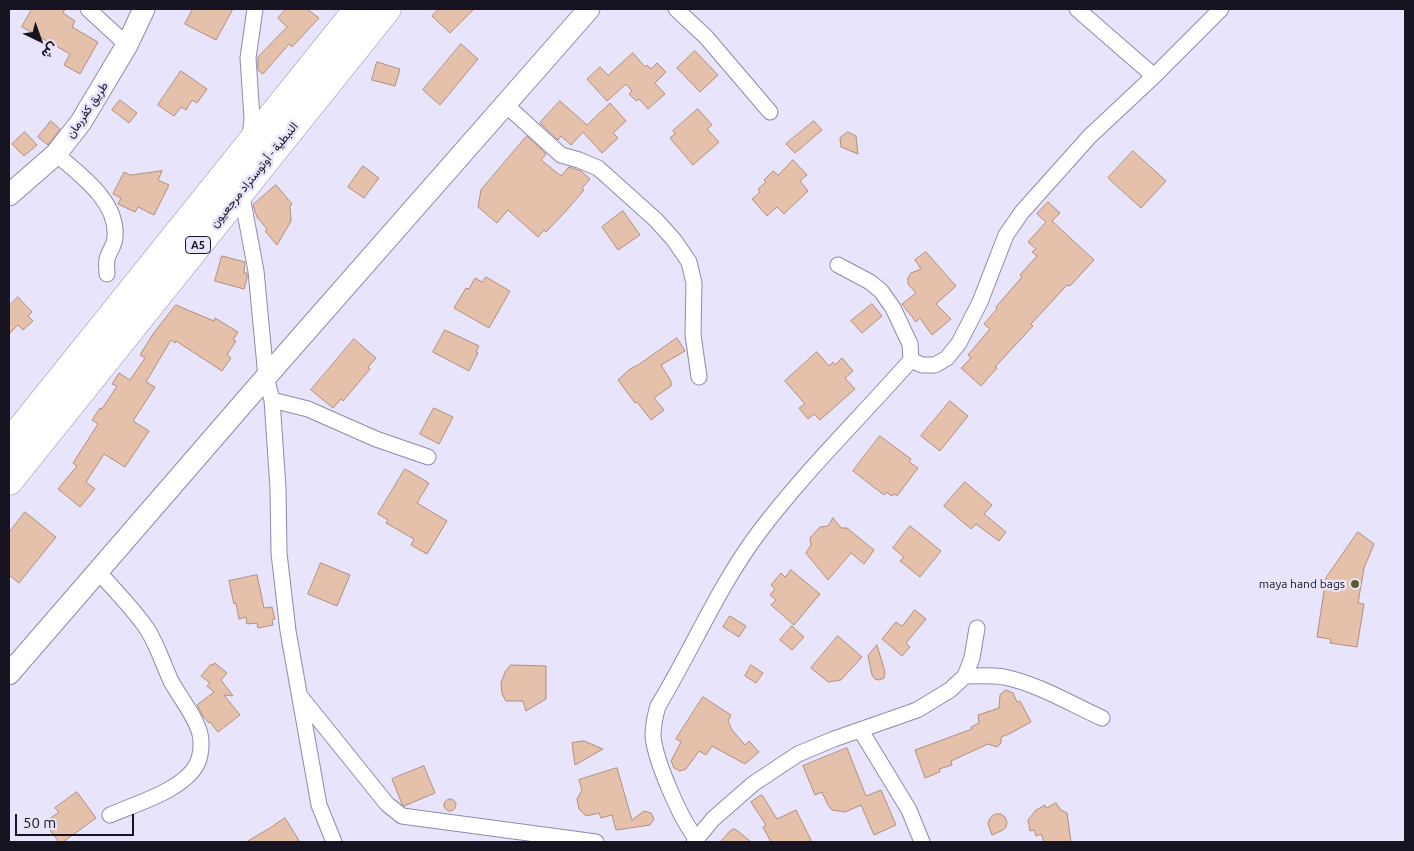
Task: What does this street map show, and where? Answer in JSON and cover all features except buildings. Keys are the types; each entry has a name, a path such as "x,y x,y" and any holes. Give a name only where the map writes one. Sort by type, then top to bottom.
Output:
{"highway":[{"name":"النبطية - أوتوستراد مرجعيون","path":"9,444 358,9"},
{"name":"النبطية - أوتوستراد مرجعيون","path":"9,482 387,9"}],"street":[{"path":"88,9 127,45"},
{"name":"طريق كفررمان","path":"9,195 56,154 81,122 127,45 144,9"},
{"path":"249,146 252,118 248,58 255,9"},
{"path":"9,674 266,376 589,9"},
{"path":"676,9 706,38 770,112"},
{"path":"1077,9 1154,76"},
{"path":"911,360 922,365 935,365 947,358 959,343 980,302 1006,235 1022,212 1090,136 1221,9"},
{"path":"506,105 561,155 598,168 656,220 674,240 689,262 694,282 693,335 699,377"},
{"path":"56,154 91,186 110,210 115,225 115,238 107,260 107,274"},
{"path":"241,190 256,270 266,376 272,400 278,488 279,553 288,630 319,805 334,842"},
{"path":"838,265 870,282 882,291 910,344 911,360 833,444 760,532 737,564 658,706 654,717 653,738 677,808 695,841 713,819 753,784 798,754 834,739 917,710 950,690 965,676 972,658 977,628"},
{"path":"272,400 308,409 376,439 428,456"},
{"path":"98,571 147,630 200,735 200,754 197,764 190,774 160,794 110,815"},
{"path":"965,676 989,675 1006,678 1039,689 1102,718"},
{"path":"299,695 387,804 402,816 500,836 596,842"},
{"path":"860,731 909,810 922,842"}],"place":[{"name":"maya hand bags","path":"1355,584"}]}
